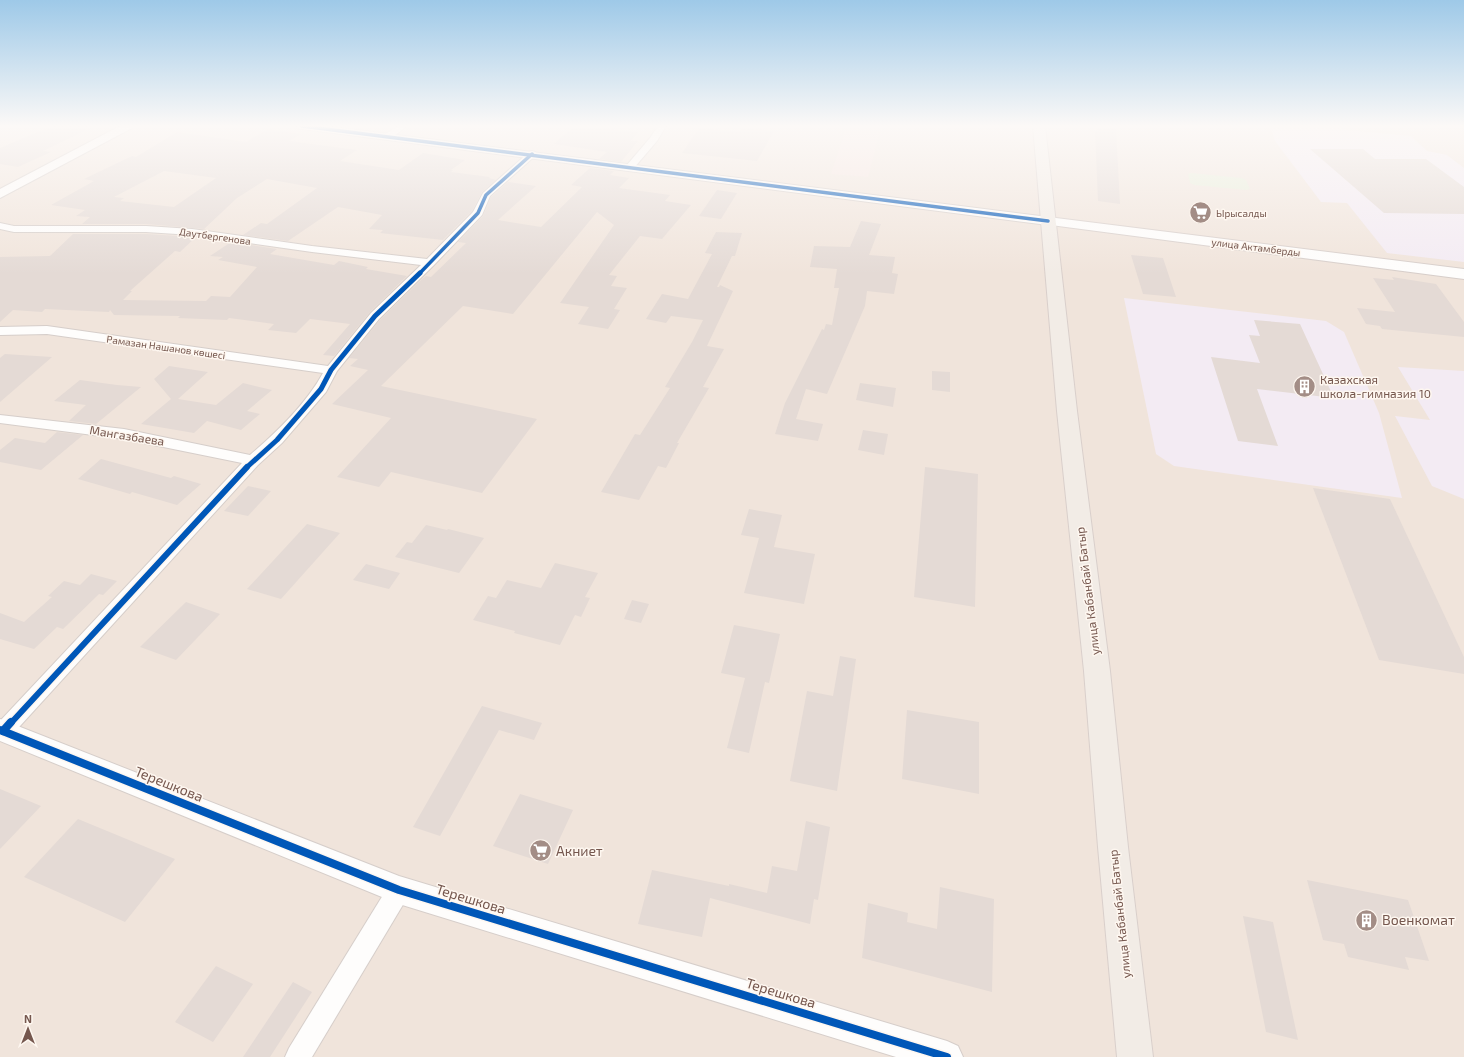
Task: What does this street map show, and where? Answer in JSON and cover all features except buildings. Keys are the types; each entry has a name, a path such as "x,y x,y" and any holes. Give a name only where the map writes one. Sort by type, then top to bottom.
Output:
{"main road":[{"name":"улица Кабанбай Батыр","path":"1044,175 1070,436 1097,671 1113,847 1135,1057"},
{"name":"улица Актамберды","path":"1048,221 1464,274"}],"street":[{"path":"0,194 35,175"},
{"path":"1,730 253,461 277,440 321,389 331,370 375,316 430,263 478,213 486,196 509,175"},
{"path":"694,175 1048,221"},
{"name":"Даутбергенова","path":"0,226 14,229 146,229 192,232 312,249 430,263"},
{"name":"Рамазан Нашанов көшесі","path":"0,331 47,330 331,370"},
{"name":"Мангазбаева","path":"0,419 124,434 253,461"},
{"name":"Терешкова","path":"1,730 399,890 947,1057"},
{"path":"298,1057 399,890"}],"shaded area":[{"path":"0,175 1464,175 1464,1057 0,1057"},
{"path":"847,175 868,175 868,177"},
{"path":"1301,175 1464,175 1464,262 1387,253 1347,203 1321,202"},
{"path":"1124,298 1326,321 1344,332 1379,413 1402,498 1174,466 1156,454"},
{"path":"1398,367 1464,371 1464,499 1432,486 1395,416 1430,420"}],"green space":[{"path":"1188,175 1215,175 1242,178 1246,180 1250,189 1246,190 1194,185 1190,183"}],"cycle path":[{"path":"3,731 253,461 277,440 321,389 331,370 375,316 430,263 478,213 486,195 508,175"},
{"path":"695,175 1048,221"},
{"path":"0,730 399,890 947,1057"}],"place":[{"name":"Ырысалды","path":"1201,213"},
{"name":"Казахская школа-гимназия 10","path":"1305,387"},
{"name":"Акниет","path":"541,851"},
{"name":"Военкомат","path":"1366,920"}]}
